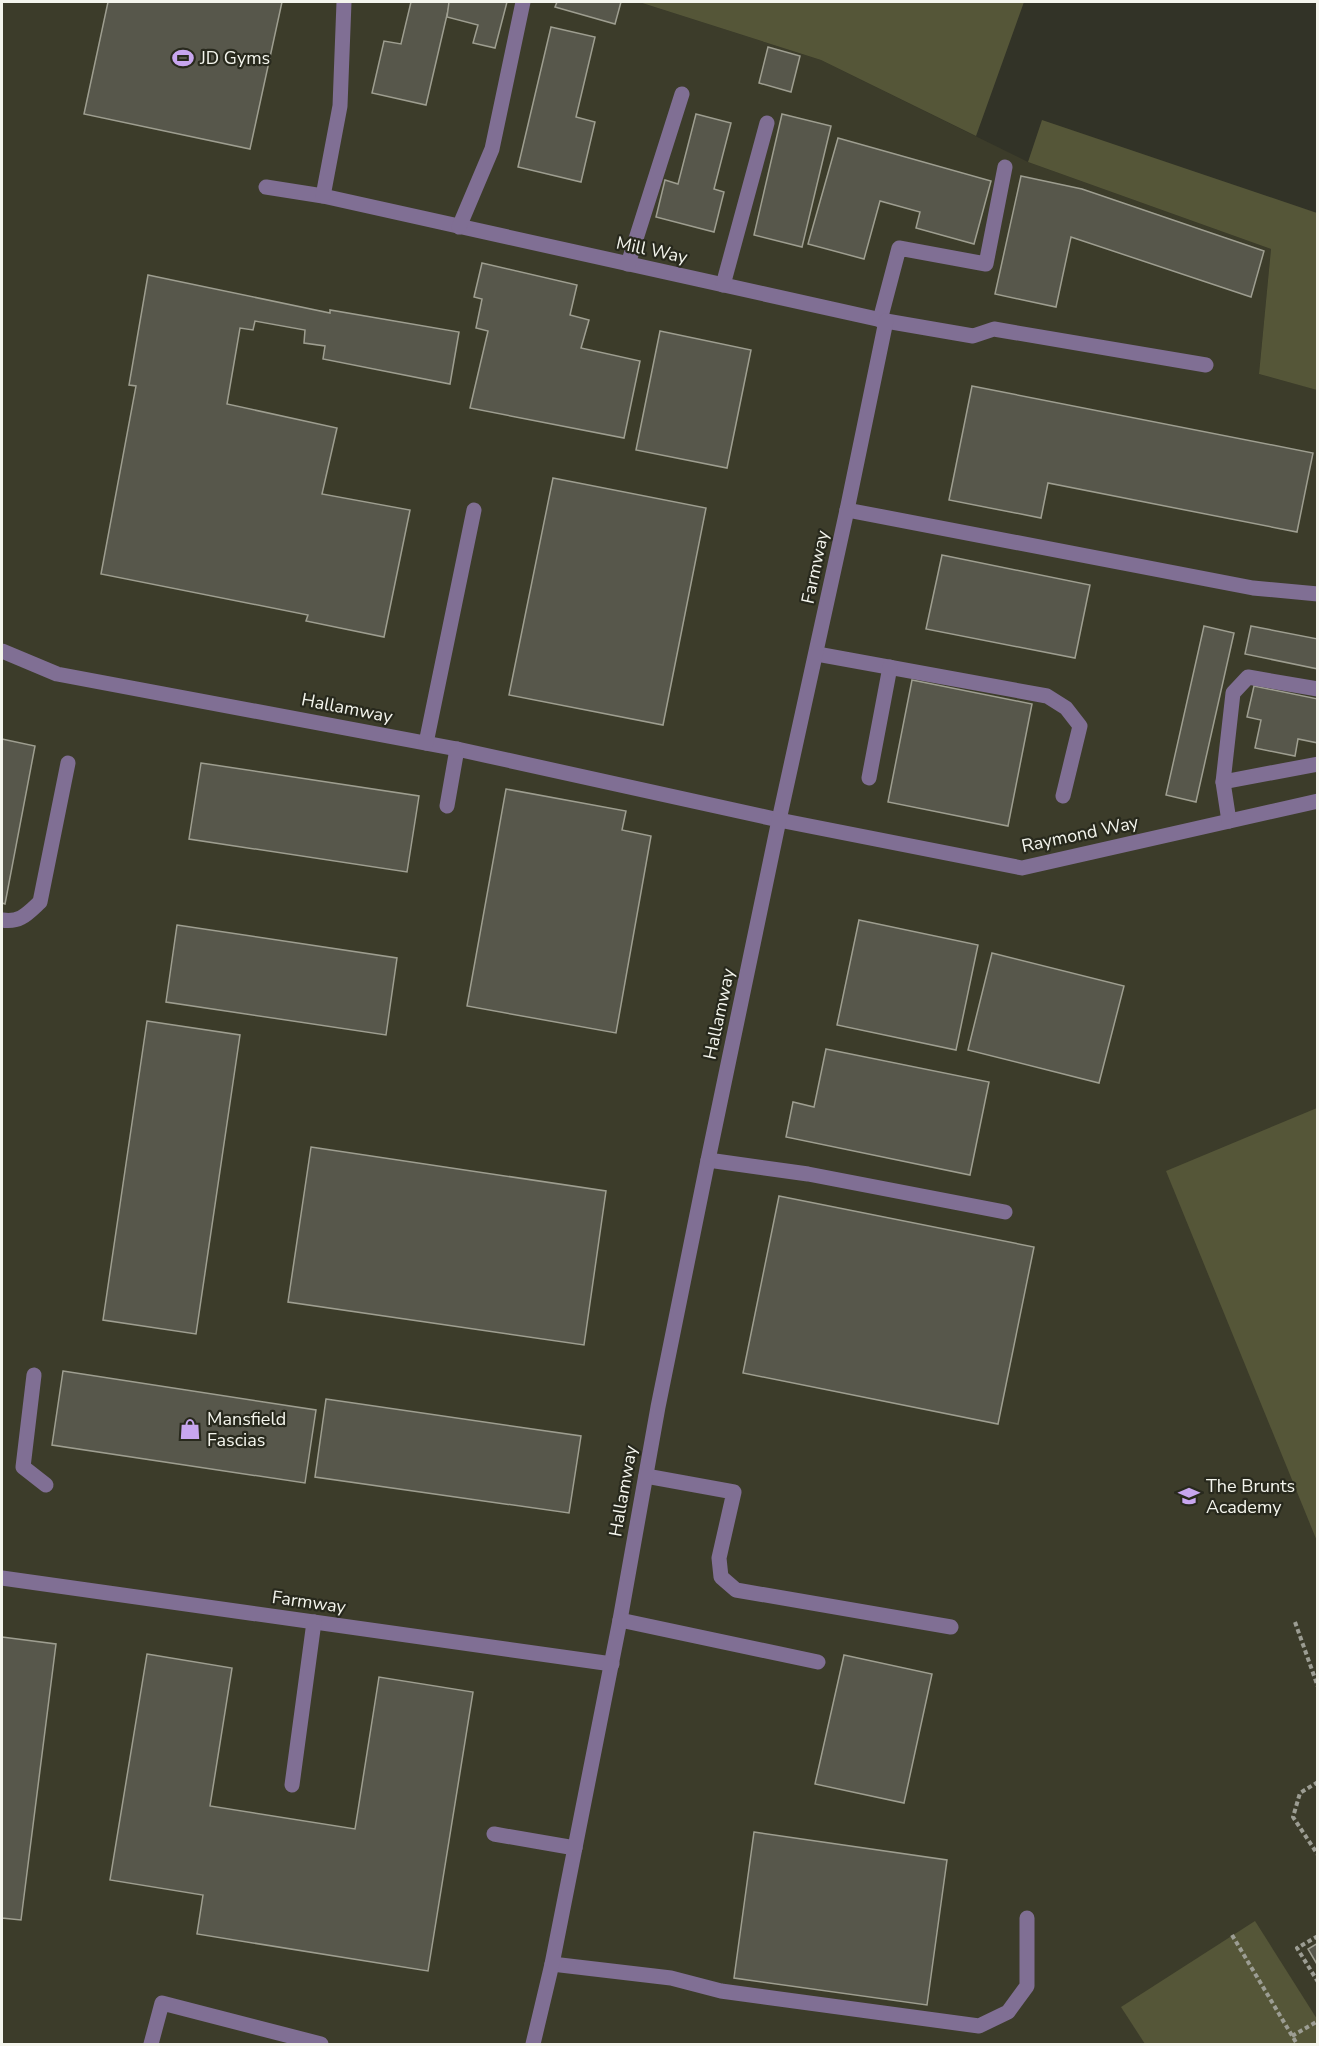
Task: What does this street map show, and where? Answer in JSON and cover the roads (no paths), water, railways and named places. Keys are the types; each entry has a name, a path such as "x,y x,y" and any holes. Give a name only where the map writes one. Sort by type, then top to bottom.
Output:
{"street":[{"path":"323,196 340,106 344,2"},
{"path":"459,227 492,149 523,2"},
{"path":"628,264 682,94"},
{"path":"723,285 767,123"},
{"name":"Farmway","path":"779,820 817,654 899,248 986,264 1005,167"},
{"name":"Mill Way","path":"266,187 323,196 883,321 973,336 994,329 1206,365"},
{"path":"426,743 474,510"},
{"path":"847,510 1253,588 1317,594"},
{"name":"Hallamway","path":"2,651 57,674 457,749 779,820 708,1160 552,1964 533,2044"},
{"path":"817,654 1047,696 1066,708 1080,726 1063,796"},
{"path":"869,778 890,667"},
{"path":"1229,821 1223,782 1233,693 1248,676 1317,689"},
{"path":"447,807 457,749"},
{"path":"2,920 13,922 25,916 40,902 68,763"},
{"path":"1223,782 1317,764"},
{"name":"Raymond Way","path":"779,820 1022,868 1317,801"},
{"path":"708,1160 808,1174 1005,1212"},
{"path":"34,1375 23,1467 46,1485"},
{"path":"646,1476 734,1492 719,1558 721,1577 736,1590 951,1627"},
{"name":"Farmway","path":"2,1578 612,1664"},
{"path":"620,1620 818,1662"},
{"path":"292,1785 314,1622"},
{"path":"494,1834 575,1848"},
{"path":"552,1964 671,1978 721,1991 979,2026 1008,2012 1027,1986 1027,1918"},
{"path":"151,2044 162,2003 321,2044"}],"place":[{"name":"JD Gyms","path":"183,58"},
{"name":"Mansfield Fascias","path":"190,1429"},
{"name":"The Brunts Academy","path":"1189,1496"}]}
